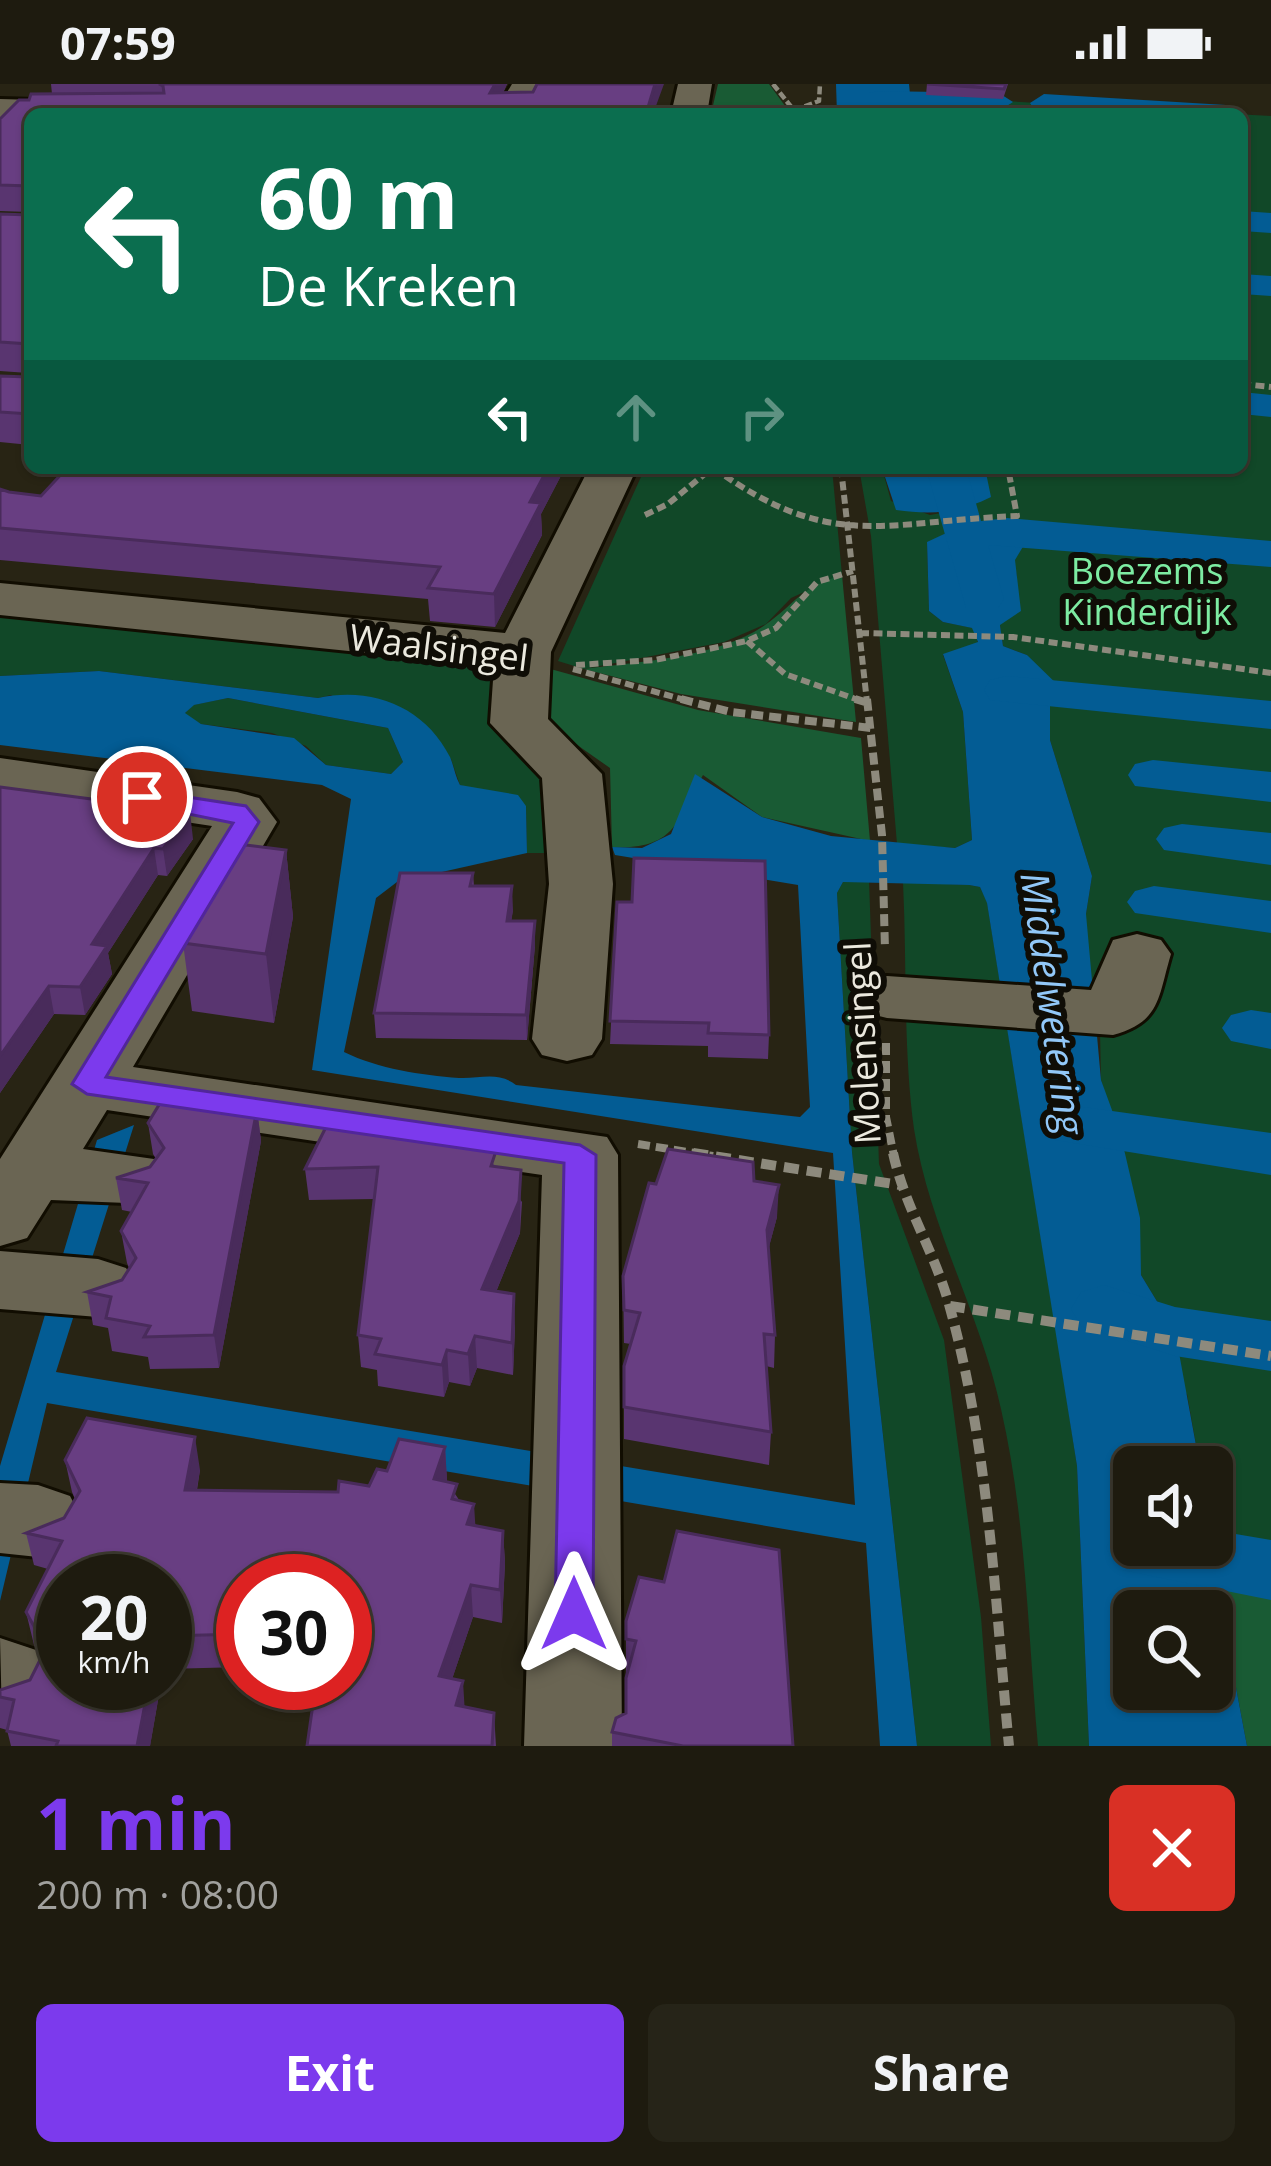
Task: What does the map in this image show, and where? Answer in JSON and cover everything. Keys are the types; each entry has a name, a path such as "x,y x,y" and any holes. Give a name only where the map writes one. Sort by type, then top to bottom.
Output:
{"street":[{"path":"567,1039 581,884 572,774 519,723 612,474"},
{"name":"Waalsingel","path":"0,599 542,659"},
{"path":"0,776 237,811 246,822 87,1084 51,1228"},
{"path":"887,997 972,1002 1124,983"},
{"path":"87,1084 580,1155 573,1746"}],"path":[{"path":"773,84 792,108"},
{"path":"804,108 819,101 820,84"},
{"path":"723,474 774,509 848,531 1017,515 1008,474"},
{"name":"Molensingel","path":"842,474 882,835 886,1117 900,1185 950,1306 985,1494 1009,1746"},
{"path":"542,659 655,660 747,641 776,628 817,582 853,571"},
{"path":"860,634 1013,637 1271,673"},
{"path":"747,641 785,674 868,703"},
{"name":"Waalsingel","path":"542,659 731,712 871,728"},
{"path":"580,1155 593,1138 900,1185"},
{"path":"950,1306 1045,1317 1271,1356"}],"green space":[{"path":"718,84 769,84 787,108 712,108"},
{"path":"916,96 1129,108 919,108"},
{"name":"Boezems Kinderdijk","path":"1248,114 1271,116 1271,1746 1233,1626 1233,1590 1221,1590 1217,1576 1218,1566 1233,1566 1233,1446 1196,1446 1187,1394 1058,1342 1077,1466 1089,1746 1038,1746 1021,1534 1001,1409 931,1200 914,1129 903,882 980,887 987,902 1052,1306 1169,1321 1141,1275 1132,1185 1101,1080 1100,1031 1086,1021 1086,914 1092,876 1050,740 1050,704 1027,655 1003,646 1000,625 1017,576 1003,524 957,528 927,543 929,611 943,622 973,628 978,643 943,655 963,712 972,840 955,848 897,844 871,536 860,474 884,474 891,501 930,515 969,508 983,474 1248,474"},
{"path":"642,474 833,474 842,575 791,598 766,624 724,642 584,669 558,661"},
{"path":"842,575 856,722 681,694 584,669 725,645 765,625 806,591"},
{"path":"0,608 505,661 554,785 562,853 527,853 526,806 460,785 451,759 331,695 318,698 99,671 0,676"},
{"path":"547,668 698,710 861,738 870,841 762,817 703,775 679,820 661,838 633,847 612,847 610,768 533,714"},
{"path":"228,698 388,728 403,762 391,774 326,765 306,746 272,733 201,724 184,714 193,705"},
{"path":"869,880 879,1164 944,1340 981,1617 991,1746 917,1746 852,1152 837,893 843,882"},
{"path":"1233,1535 1271,1543 1271,1746 1247,1746 1233,1672 1233,1590 1218,1590 1213,1566 1233,1566"}],"water":[{"path":"836,84 909,84 911,108 837,108"},
{"path":"884,474 986,474 991,497 945,511 896,510"},
{"path":"1003,523 1008,532 1271,555 1024,545 1015,560 1021,611 1000,625 1003,646 1027,655 1065,692 1050,704 1050,740 1092,876 1086,914 1101,1080 1120,1132 1140,1218 1141,1275 1175,1331 1196,1446 1113,1446 1113,1566 1213,1566 1218,1590 1113,1590 1113,1710 1233,1710 1233,1672 1247,1746 1089,1746 1077,1466 987,903 980,887 969,885 843,882 837,893 852,1152 917,1746 880,1746 866,1543 47,1403 0,1601 0,1466 97,1140 134,1125 56,1372 855,1505 833,1153 312,1070 351,799 322,785 0,745 0,676 99,671 318,698 358,695 395,704 439,740 460,785 518,795 526,806 527,853 397,882 376,898 344,1052 386,1067 430,1075 496,1077 516,1085 800,1117 810,1107 798,885 615,855 612,847 642,848 671,834 695,774 762,817 831,836 955,848 972,840 963,712 943,654 978,642 972,628 943,622 929,611 927,542 957,528","holes":["228,698 388,728 403,762 391,774 326,765 294,738 201,724 185,713 194,705"]}],"building":[{"path":"159,84 495,84 490,93 533,92 537,84 655,84 648,108 24,108 24,186 0,185 0,119 19,100 29,100 31,94 164,93"},
{"path":"927,84 1006,84 1004,89"},
{"path":"0,214 24,215 24,344 0,342"},
{"path":"0,376 24,377 24,414 0,412"},
{"path":"61,474 545,474 530,502 541,503 494,594 428,588 440,567 0,528 0,489 41,496"},
{"path":"0,787 190,812 163,849 154,848 92,944 107,946 80,987 49,986 0,1056"},
{"path":"230,843 286,850 266,954 183,943 209,901 195,899"},
{"path":"634,858 765,861 769,1035 708,1033 709,1023 610,1021 617,902 632,902"},
{"path":"400,873 473,873 470,886 512,886 507,921 535,921 526,1015 374,1013"},
{"path":"165,1095 257,1109 214,1335 144,1337 150,1326 106,1318 111,1297 87,1292 122,1280 136,1258 121,1231 148,1183 116,1178 150,1167 164,1148 148,1123"},
{"path":"331,1117 481,1139 478,1148 496,1151 491,1166 521,1170 519,1201 482,1289 514,1294 512,1343 475,1336 468,1354 447,1350 442,1365 375,1354 381,1339 358,1335 378,1167 305,1169"},
{"path":"668,1149 753,1162 754,1181 779,1185 767,1230 775,1335 764,1334 771,1432 624,1407 624,1366 640,1313 624,1310 623,1276 649,1183 656,1184"},
{"path":"87,1418 195,1437 185,1490 338,1492 339,1481 369,1486 377,1469 387,1471 399,1439 445,1447 434,1479 457,1484 452,1499 474,1504 467,1524 503,1531 500,1590 471,1585 439,1676 463,1681 456,1705 494,1713 492,1746 307,1746 312,1710 372,1710 372,1554 216,1554 216,1635 192,1635 192,1554 55,1554 62,1541 26,1533 64,1518 80,1491 65,1460"},
{"path":"677,1531 779,1550 793,1746 683,1746 612,1732 616,1718 626,1713 626,1678 636,1641 626,1639 626,1621 639,1577 664,1582"},
{"path":"36,1592 36,1630 26,1612"},
{"path":"36,1668 36,1710 144,1710 137,1746 56,1746 58,1741 7,1731 14,1700 0,1697 0,1690 30,1680"}],"waterway":[{"path":"879,99 999,102"},
{"path":"1044,103 1127,108"},
{"path":"1248,221 1271,223"},
{"path":"1248,284 1271,286"},
{"path":"1248,404 1271,406"},
{"name":"Middelwetering","path":"948,474 982,599"},
{"path":"965,535 1007,531 1271,554"},
{"path":"1007,690 1271,715"},
{"path":"1153,775 1271,787"},
{"path":"1182,839 1271,849"},
{"path":"1154,902 1271,917"},
{"path":"1251,1028 1271,1031"},
{"path":"1076,1126 1271,1154"},
{"path":"1104,1309 1175,1331 1271,1346"},
{"path":"1233,1563 1271,1570"}],"route":[{"path":"142,797 237,811 246,822 87,1084 580,1155 574,1614"}]}
